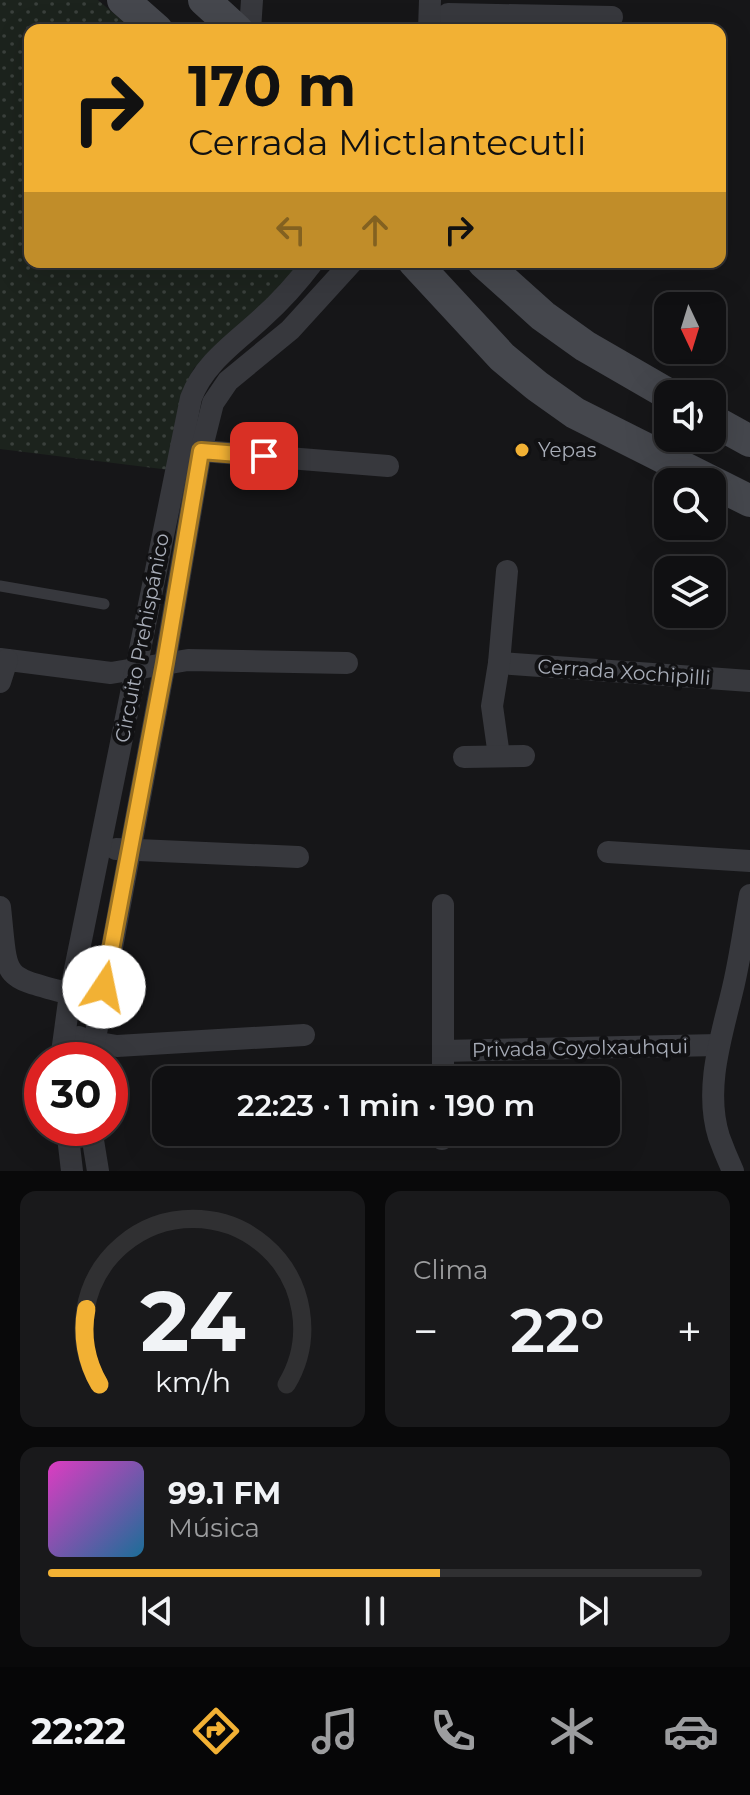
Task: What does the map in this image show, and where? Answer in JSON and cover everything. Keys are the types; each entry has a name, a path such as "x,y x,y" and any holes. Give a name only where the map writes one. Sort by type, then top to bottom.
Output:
{"street":[{"path":"123,0 150,24"},
{"path":"204,0 230,24"},
{"path":"250,24 252,0"},
{"path":"429,24 430,0"},
{"path":"448,15 612,17"},
{"name":"Circuito Prehispánico","path":"63,1042 136,669 190,450 222,387 281,338 346,268"},
{"path":"420,268 502,357 575,413 750,501"},
{"path":"435,268 457,288 467,293 481,294 486,291 491,269 543,316 585,346 654,386"},
{"path":"307,271 317,299"},
{"name":"Circuito Prehispánico","path":"94,1042 165,663 190,450 191,398 206,370 307,271"},
{"path":"726,428 750,441"},
{"path":"190,450 388,466"},
{"path":"499,756 492,706 507,571"},
{"path":"0,682 4,659 111,673 203,660 347,663"},
{"name":"Cerrada Xochipilli","path":"499,663 750,681"},
{"path":"464,757 524,756"},
{"path":"100,849 298,857"},
{"path":"608,852 750,861"},
{"path":"733,1171 719,1135 715,1112 718,1045 744,960 750,895"},
{"name":"Privada Coyolxauhqui","path":"443,905 443,1066"},
{"path":"0,907 4,961 9,973 22,982 70,994"},
{"path":"64,1032 79,1042"},
{"path":"128,1045 304,1035"},
{"name":"Privada Coyolxauhqui","path":"443,1051 718,1045"},
{"path":"69,1146 72,1171"},
{"path":"94,1146 98,1171"}],"lane":[{"path":"0,586 104,604"}],"shaded area":[{"path":"0,0 98,0 126,24 24,24 24,268 304,268 251,325 194,368 183,391 170,470 0,449"}],"place":[{"name":"Yepas","path":"522,450"}],"route":[{"path":"104,987 201,451 264,456"}]}
